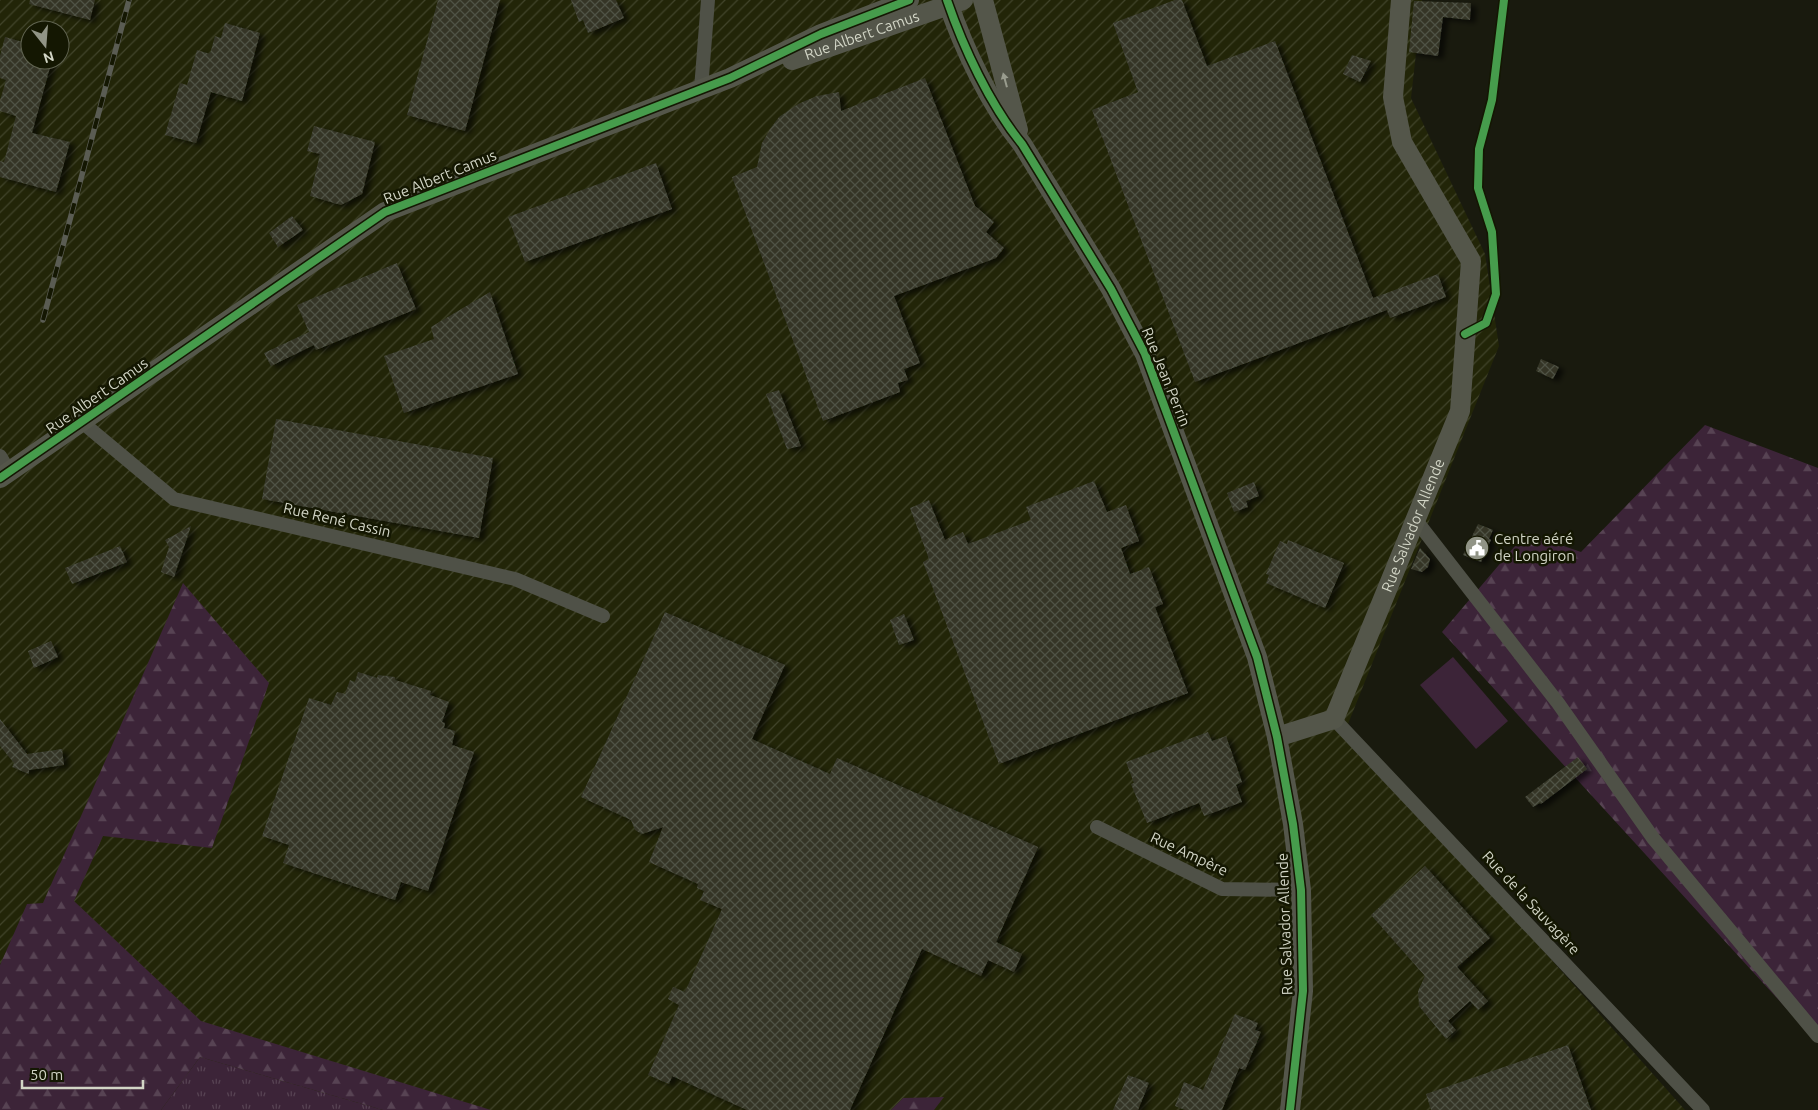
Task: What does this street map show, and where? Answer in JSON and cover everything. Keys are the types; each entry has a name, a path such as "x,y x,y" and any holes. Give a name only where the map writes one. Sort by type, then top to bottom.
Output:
{"street":[{"path":"700,89 708,0"},
{"name":"Rue Albert Camus","path":"730,78 821,34 909,0"},
{"name":"Rue Jean Perrin","path":"983,0 1022,144"},
{"name":"Rue Salvador Allende","path":"1334,719 1460,411 1471,261 1402,142 1392,96 1401,0"},
{"name":"Rue Albert Camus","path":"3,469 83,423 384,212 700,89 730,78 786,62 953,2"},
{"name":"Rue Jean Perrin","path":"953,2 981,77 1008,126 1022,144 1111,289 1145,354 1257,657 1277,737"},
{"name":"Rue René Cassin","path":"83,423 174,499 515,579 603,616"},
{"path":"1416,519 1558,703 1653,838 1818,1036"},
{"path":"1277,737 1334,719"},
{"name":"Rue de la Sauvagère","path":"1334,719 1703,1110"},
{"name":"Rue Salvador Allende","path":"1277,737 1293,824 1301,890 1303,991 1290,1110"},
{"name":"Rue Ampère","path":"1097,828 1222,890 1301,890"}],"shaded area":[{"path":"0,0 1422,0 1411,98 1485,254 1499,346 1346,729 1685,1110 0,1110"}],"green space":[{"path":"1705,425 1818,468 1818,1043 1442,632 1526,533 1581,552"},
{"path":"183,583 269,683 212,848 103,836 74,901 201,1021 491,1110 383,1110 200,1057 161,1110 0,1110 0,965 27,904 43,903"},
{"path":"1453,657 1508,721 1476,749 1420,685"},
{"path":"200,1057 383,1110 161,1110"},
{"path":"944,1097 934,1110 891,1110 903,1098"}],"building":[{"path":"30,0 95,0 90,20 29,4"},
{"path":"438,0 500,0 465,131 407,115"},
{"path":"571,0 616,0 624,18 588,33 583,20 579,22"},
{"path":"1175,0 1182,0 1207,66 1275,41 1373,298 1438,274 1446,297 1390,318 1387,310 1195,382 1092,110 1138,92 1113,23"},
{"path":"1414,1 1471,3 1470,20 1443,17 1438,56 1409,52"},
{"path":"225,23 260,33 242,101 211,92 196,143 165,135 180,83 187,85 197,50 210,54 215,36 221,38"},
{"path":"5,37 20,41 20,70 49,70 32,133 70,142 56,192 0,177 0,161 4,162 16,116 0,111 0,101 6,80 0,78 0,56"},
{"path":"1352,55 1371,61 1360,82 1343,74"},
{"path":"925,78 975,206 994,222 986,232 1004,248 996,258 894,296 920,363 904,369 908,380 898,383 900,392 823,421 732,177 757,167 762,143 770,129 779,117 798,104 817,96 839,92 841,111"},
{"path":"314,126 375,142 362,194 341,205 310,196 320,154 307,151"},
{"path":"656,163 672,209 525,262 508,217"},
{"path":"292,216 303,230 278,247 269,233"},
{"path":"397,263 416,309 316,350 314,345 271,366 264,353 309,332 297,305"},
{"path":"490,292 518,374 404,413 384,356 434,339 431,327"},
{"path":"1541,359 1559,367 1553,379 1536,371"},
{"path":"779,390 801,446 787,449 766,394"},
{"path":"276,419 493,458 479,538 262,499"},
{"path":"1094,481 1107,512 1126,505 1139,541 1121,548 1130,574 1149,567 1163,604 1155,607 1188,693 999,764 923,562 929,559 910,508 929,500 945,540 963,532 968,544 1031,520 1026,507"},
{"path":"1254,482 1259,496 1246,501 1248,507 1234,512 1227,493"},
{"path":"1478,524 1493,530 1489,539 1491,540 1481,562 1463,555"},
{"path":"191,526 174,577 161,572 169,547 165,540"},
{"path":"1288,540 1344,563 1325,608 1266,583 1269,575 1266,574 1280,541 1287,544"},
{"path":"120,546 127,562 72,584 65,568"},
{"path":"1420,548 1430,559 1428,567 1422,572 1411,569"},
{"path":"665,612 785,665 752,739 830,774 837,758 1038,847 996,942 1022,954 1014,972 988,960 981,976 922,949 850,1110 747,1110 672,1076 669,1084 648,1075 679,1005 668,999 673,987 685,992 722,909 700,900 704,891 697,888 698,884 649,862 663,827 642,834 635,830 631,820 581,797"},
{"path":"904,614 914,640 899,645 890,620"},
{"path":"51,641 58,657 34,668 28,651"},
{"path":"358,672 377,678 378,675 395,677 395,680 431,691 430,695 449,702 442,722 445,723 444,728 455,731 452,745 474,752 428,891 401,882 395,900 283,863 289,845 262,836 309,698 331,705 337,692 345,694 350,680 355,682"},
{"path":"0,719 27,754 62,749 64,765 29,770 29,774 12,767 14,763 0,746"},
{"path":"1208,732 1212,741 1226,736 1242,782 1236,785 1242,802 1204,816 1199,803 1147,823 1131,784 1134,783 1126,762"},
{"path":"1578,757 1587,769 1541,804 1533,807 1525,797"},
{"path":"1425,866 1490,938 1457,967 1488,1001 1478,1010 1470,1001 1448,1021 1456,1030 1446,1039 1419,1006 1418,991 1425,976 1371,915"},
{"path":"1235,1014 1258,1023 1255,1030 1261,1032 1245,1070 1239,1068 1222,1110 1185,1110 1175,1106 1184,1082 1203,1090"},
{"path":"1568,1045 1591,1110 1431,1110 1426,1094"},
{"path":"1128,1075 1149,1083 1138,1110 1113,1110"}],"railway":[{"path":"43,320 129,0"}],"cycle path":[{"path":"0,478 385,212 730,78 821,34 909,0"},
{"path":"947,0 969,56 988,94 1022,144 1111,289 1145,354 1257,657 1277,737 1293,824 1301,890 1303,991 1290,1110"},
{"path":"1465,334 1486,323 1496,294 1492,232 1478,188 1479,149 1492,100 1504,0"}],"place":[{"name":"Centre aéré de Longiron","path":"1477,548"}]}
